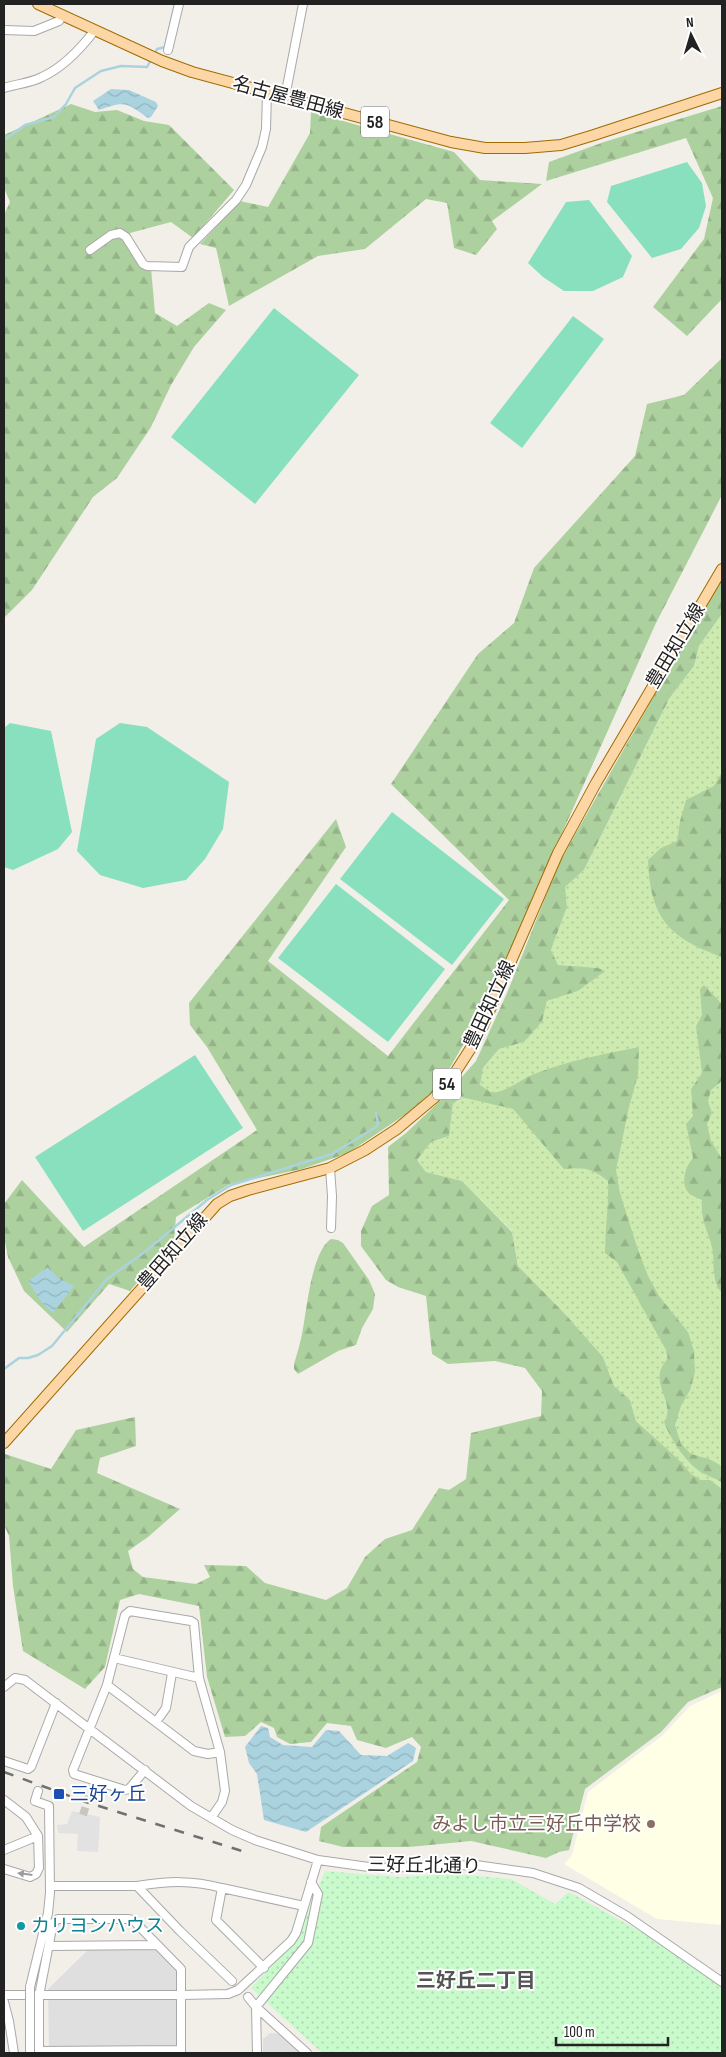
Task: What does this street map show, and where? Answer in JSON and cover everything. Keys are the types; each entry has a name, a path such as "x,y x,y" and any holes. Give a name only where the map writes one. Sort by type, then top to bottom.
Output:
{"main road":[{"name":"名古屋豊田線","path":"38,4 162,61 192,72 450,142 485,148 524,148 561,145 594,136 722,93"},
{"name":"豊田知立線","path":"4,1443 217,1204 230,1196 248,1190 330,1168 365,1150 397,1128 434,1098 464,1062 478,1036 558,853 596,783 722,569"}],"street":[{"path":"168,50 179,4"},
{"path":"285,98 303,4"},
{"path":"4,30 34,31 59,22 63,15"},
{"path":"4,88 41,78 49,73 68,59 95,30"},
{"path":"90,250 112,235 120,233 126,237 143,264 147,266 182,267 189,247 236,200 246,185 262,147 266,129 267,92"},
{"path":"330,1168 332,1196 331,1228"},
{"path":"145,1770 129,1789 125,1790 74,1774 73,1770 107,1685 127,1612 191,1621 194,1626 198,1678 220,1752 225,1791 222,1802 211,1818"},
{"path":"114,1658 198,1678"},
{"path":"156,1722 166,1708 172,1673"},
{"name":"三好丘北通り","path":"4,1687 15,1678 25,1680 191,1806 211,1818 262,1842 318,1860 376,1868 476,1865 533,1873 578,1888 618,1911 668,1943 722,1982"},
{"path":"107,1685 194,1751 208,1754 220,1752"},
{"path":"4,1760 28,1769 30,1767 56,1703"},
{"path":"30,2053 30,1987 48,1913 50,1886 49,1806 35,1801 38,1791"},
{"path":"4,1800 26,1817 38,1836 39,1868 36,1874 30,1877 4,1869"},
{"path":"4,1850 38,1836"},
{"path":"4,1995 228,1994 238,1990 264,1968 291,1941 296,1933 318,1860"},
{"path":"50,1886 137,1886 176,1880 202,1883 304,1906"},
{"path":"257,2053 256,2007 308,1943 318,1894 311,1882"},
{"path":"137,1886 232,1981"},
{"path":"222,1888 216,1920 264,1968"},
{"path":"58,1919 133,1920 157,1945 181,1969 181,2052 39,2052 40,1996 53,1923 58,1919"},
{"path":"49,1946 157,1945"},
{"path":"248,1997 256,2007 307,2053"},
{"path":"4,2002 14,2053"}],"shaded area":[{"name":"みよし市立三好丘中学校","path":"722,1691 722,1925 657,1919 564,1864 572,1855 588,1792 663,1735 690,1706"},
{"path":"72,1811 100,1817 98,1852 77,1851 78,1834 58,1833 57,1825 67,1824"},
{"path":"91,1947 158,1947 178,1968 181,2053 49,2053 48,1989"},
{"path":"270,2033 280,2034 300,2053 263,2053 263,2039"}],"green space":[{"path":"71,104 95,112 117,110 144,121 169,125 234,190 193,238 171,222 130,233 139,264 151,268 155,313 177,326 209,303 226,310 194,347 171,385 151,427 117,478 93,497 32,590 4,618 4,215 10,202 4,188 4,135"},
{"path":"722,106 722,299 687,336 653,307 704,239 713,198 686,138 546,181 549,162 604,142"},
{"path":"311,112 454,152 480,180 542,184 492,221 497,229 476,255 454,248 447,203 426,199 365,249 318,256 229,306 216,248 200,244 240,201 268,207 310,133"},
{"path":"687,162 702,183 706,206 699,228 681,249 652,258 607,202 611,186"},
{"path":"589,200 632,256 623,277 593,291 564,291 543,277 528,263 566,202"},
{"path":"274,308 359,375 255,504 171,437"},
{"path":"573,316 604,339 522,448 490,423"},
{"path":"722,358 722,495 656,623 482,1012 440,1085 409,1112 348,1153 302,1169 230,1184 176,1217 174,1240 130,1291 109,1284 67,1332 24,1291 8,1257 4,1237 4,1204 22,1180 84,1247 257,1130 207,1047 190,1025 189,1003 336,819 346,847 268,961 388,1056 509,900 391,784 478,654 514,623 534,568 635,456 647,404 684,395"},
{"path":"722,577 722,614 699,646 694,666 669,699 584,870 565,887 567,907 551,950 558,965 598,968 605,971 578,991 547,1001 542,1022 524,1042 499,1049 483,1068 480,1085 492,1093 498,1092 534,1074 559,1065 639,1047 638,1075 629,1107 616,1170 620,1193 648,1276 659,1296 688,1332 694,1351 695,1372 690,1390 681,1406 675,1425 681,1444 691,1454 709,1459 720,1465 722,1468 722,1483 699,1470 686,1459 675,1444 664,1422 667,1416 667,1403 659,1379 661,1368 668,1358 666,1350 617,1262 605,1253 608,1181 588,1169 564,1169 513,1109 461,1097 453,1104 449,1136 431,1142 417,1160 426,1172 462,1181 512,1232 518,1266 566,1315 603,1357 614,1386 630,1400 636,1421 680,1461 691,1474 701,1480 710,1480 722,1489 722,1687 688,1702 661,1732 585,1789 569,1850 546,1858 471,1841 409,1847 343,1847 319,1841 321,1827 417,1762 421,1747 412,1737 386,1748 357,1740 351,1726 327,1723 311,1742 290,1744 277,1737 274,1728 261,1722 245,1736 225,1737 207,1677 199,1606 139,1594 120,1600 105,1667 85,1689 23,1651 13,1586 9,1536 4,1525 4,1457 5,1454 51,1469 76,1430 135,1417 136,1446 100,1458 97,1473 180,1509 148,1537 128,1551 133,1569 143,1577 196,1584 210,1577 204,1565 246,1566 265,1583 326,1600 347,1588 365,1557 385,1539 412,1530 439,1488 449,1490 466,1479 471,1433 541,1416 542,1391 525,1368 495,1361 448,1364 432,1354 426,1296 398,1287 386,1280 361,1246 361,1231 372,1206 389,1195 388,1147 406,1133 444,1097 476,1061 507,993 560,861"},
{"path":"722,614 722,1525 648,1432 636,1421 630,1400 614,1386 603,1357 566,1315 518,1266 512,1231 462,1181 426,1172 417,1160 431,1142 449,1136 453,1104 499,1049 524,1042 542,1022 547,1001 578,991 598,968 558,966 551,950 567,907 564,887 584,870 669,699 694,666 699,646"},
{"path":"10,723 51,731 72,832 58,849 13,870 4,867 4,728"},
{"path":"120,723 147,727 229,782 223,829 205,859 186,880 143,888 100,875 77,851 96,739"},
{"path":"722,772 722,957 688,942 666,923 658,911 653,897 648,860 661,848 677,841 686,800 714,786"},
{"path":"392,812 504,899 452,965 340,879"},
{"path":"336,884 445,969 388,1042 278,958"},
{"path":"704,985 722,1004 722,1081 711,1090 708,1101 712,1113 707,1124 711,1141 722,1159 722,1293 715,1279 712,1245 702,1215 702,1200 687,1191 684,1182 684,1176 693,1158 686,1124 693,1116 691,1089 702,1073 696,1026 702,1015 700,989"},
{"path":"195,1055 243,1128 83,1231 35,1157"},
{"path":"331,1239 343,1243 369,1280 375,1294 373,1309 362,1328 356,1345 338,1351 298,1374 294,1369 294,1364 302,1334 314,1268 324,1246"},
{"path":"325,1871 398,1877 455,1874 511,1879 555,1904 569,1892 706,1968 722,1981 722,2053 322,2053 251,1988 299,1934"}],"water":[{"path":"111,89 129,90 156,102 158,106 151,117 148,118 130,106 120,104 99,110 93,101"},
{"path":"48,1267 58,1278 74,1286 53,1313 42,1303 28,1281"},
{"path":"261,1726 268,1728 270,1737 283,1745 312,1747 326,1730 339,1731 361,1755 387,1756 408,1743 416,1748 413,1761 306,1832 264,1820 257,1774 249,1763 245,1747"}],"waterway":[{"path":"155,53 157,49 165,47 175,4"},
{"path":"4,140 25,125 54,117 66,104 75,88 101,71 121,66 147,67 152,58"},
{"path":"4,1369 19,1358 38,1355 52,1346 107,1279 146,1251 207,1200 231,1185 332,1154 376,1127 378,1123 376,1113"}],"tunnel":[{"path":"83,1815 89,1796"}],"railway":[{"path":"4,1772 86,1802 242,1851"}],"place":[{"name":"三好ヶ丘","path":"59,1794"},
{"name":"みよし市立三好丘中学校","path":"651,1824"},
{"name":"カリヨンハウス","path":"21,1926"}],"district":[{"name":"三好丘二丁目","path":"476,1981"}]}
